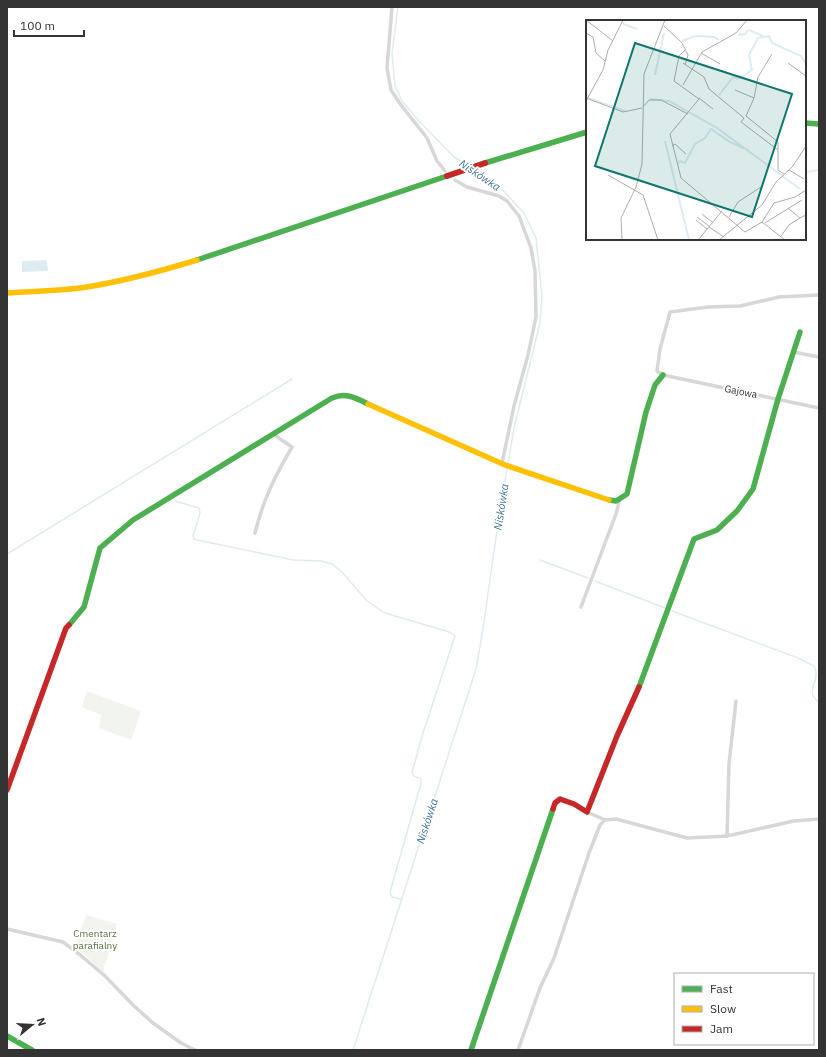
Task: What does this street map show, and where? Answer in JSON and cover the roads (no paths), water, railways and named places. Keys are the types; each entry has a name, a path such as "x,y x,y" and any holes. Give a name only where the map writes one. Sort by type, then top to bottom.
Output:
{"street":[{"path":"392,7 386,68 391,90 401,106 427,138 437,161 446,174"},
{"path":"806,123 819,124"},
{"path":"7,293 86,287 140,276 264,238 446,174 586,132"},
{"path":"455,180 467,187 499,196 507,201 519,216 531,248 534,271 536,317 528,355 514,406 504,464"},
{"path":"7,790 66,628 84,607 100,548 133,520 330,399 340,394 348,395 504,464 605,500 616,500 627,494 646,412 655,385 663,375 657,371 660,349 670,312 708,307 740,306 779,297 819,295"},
{"path":"587,812 617,736 642,680 694,539 717,530 737,511 753,489 778,399 800,332"},
{"path":"793,352 819,357"},
{"name":"Gajowa","path":"663,375 819,408"},
{"path":"255,533 261,508 277,472 292,446 273,434"},
{"path":"581,607 616,514 620,498"},
{"path":"727,836 730,764 736,700"},
{"path":"471,1050 555,802 560,799 574,804 605,820 616,819 687,838 727,836 794,821 819,819"},
{"path":"518,1050 540,988 554,958 600,824 605,820"},
{"path":"7,929 63,942 105,976 132,1005 153,1023 181,1043 195,1050"},
{"path":"7,1036 32,1050"}],"waterway":[{"name":"Niskówka","path":"398,7 392,53 395,86 402,101 419,121 454,157 469,166"},
{"name":"Niskówka","path":"353,1050 476,669 514,428 540,323 542,295 536,238 524,213 497,184 474,169"},
{"path":"806,172 819,170"},
{"path":"7,554 292,379"},
{"path":"175,501 199,508 200,513 193,536 194,539 293,560 321,561 332,564 342,572 367,601 385,613 446,631 455,636 424,730 412,772 414,776 421,779 421,783 390,892 392,897 401,899"},
{"path":"540,560 588,578"},
{"path":"595,581 665,608"},
{"path":"672,611 798,658 814,666 816,676 812,690 815,698 819,702"}],"park label":[{"name":"Cmentarz parafialny","path":"95,938"}]}
